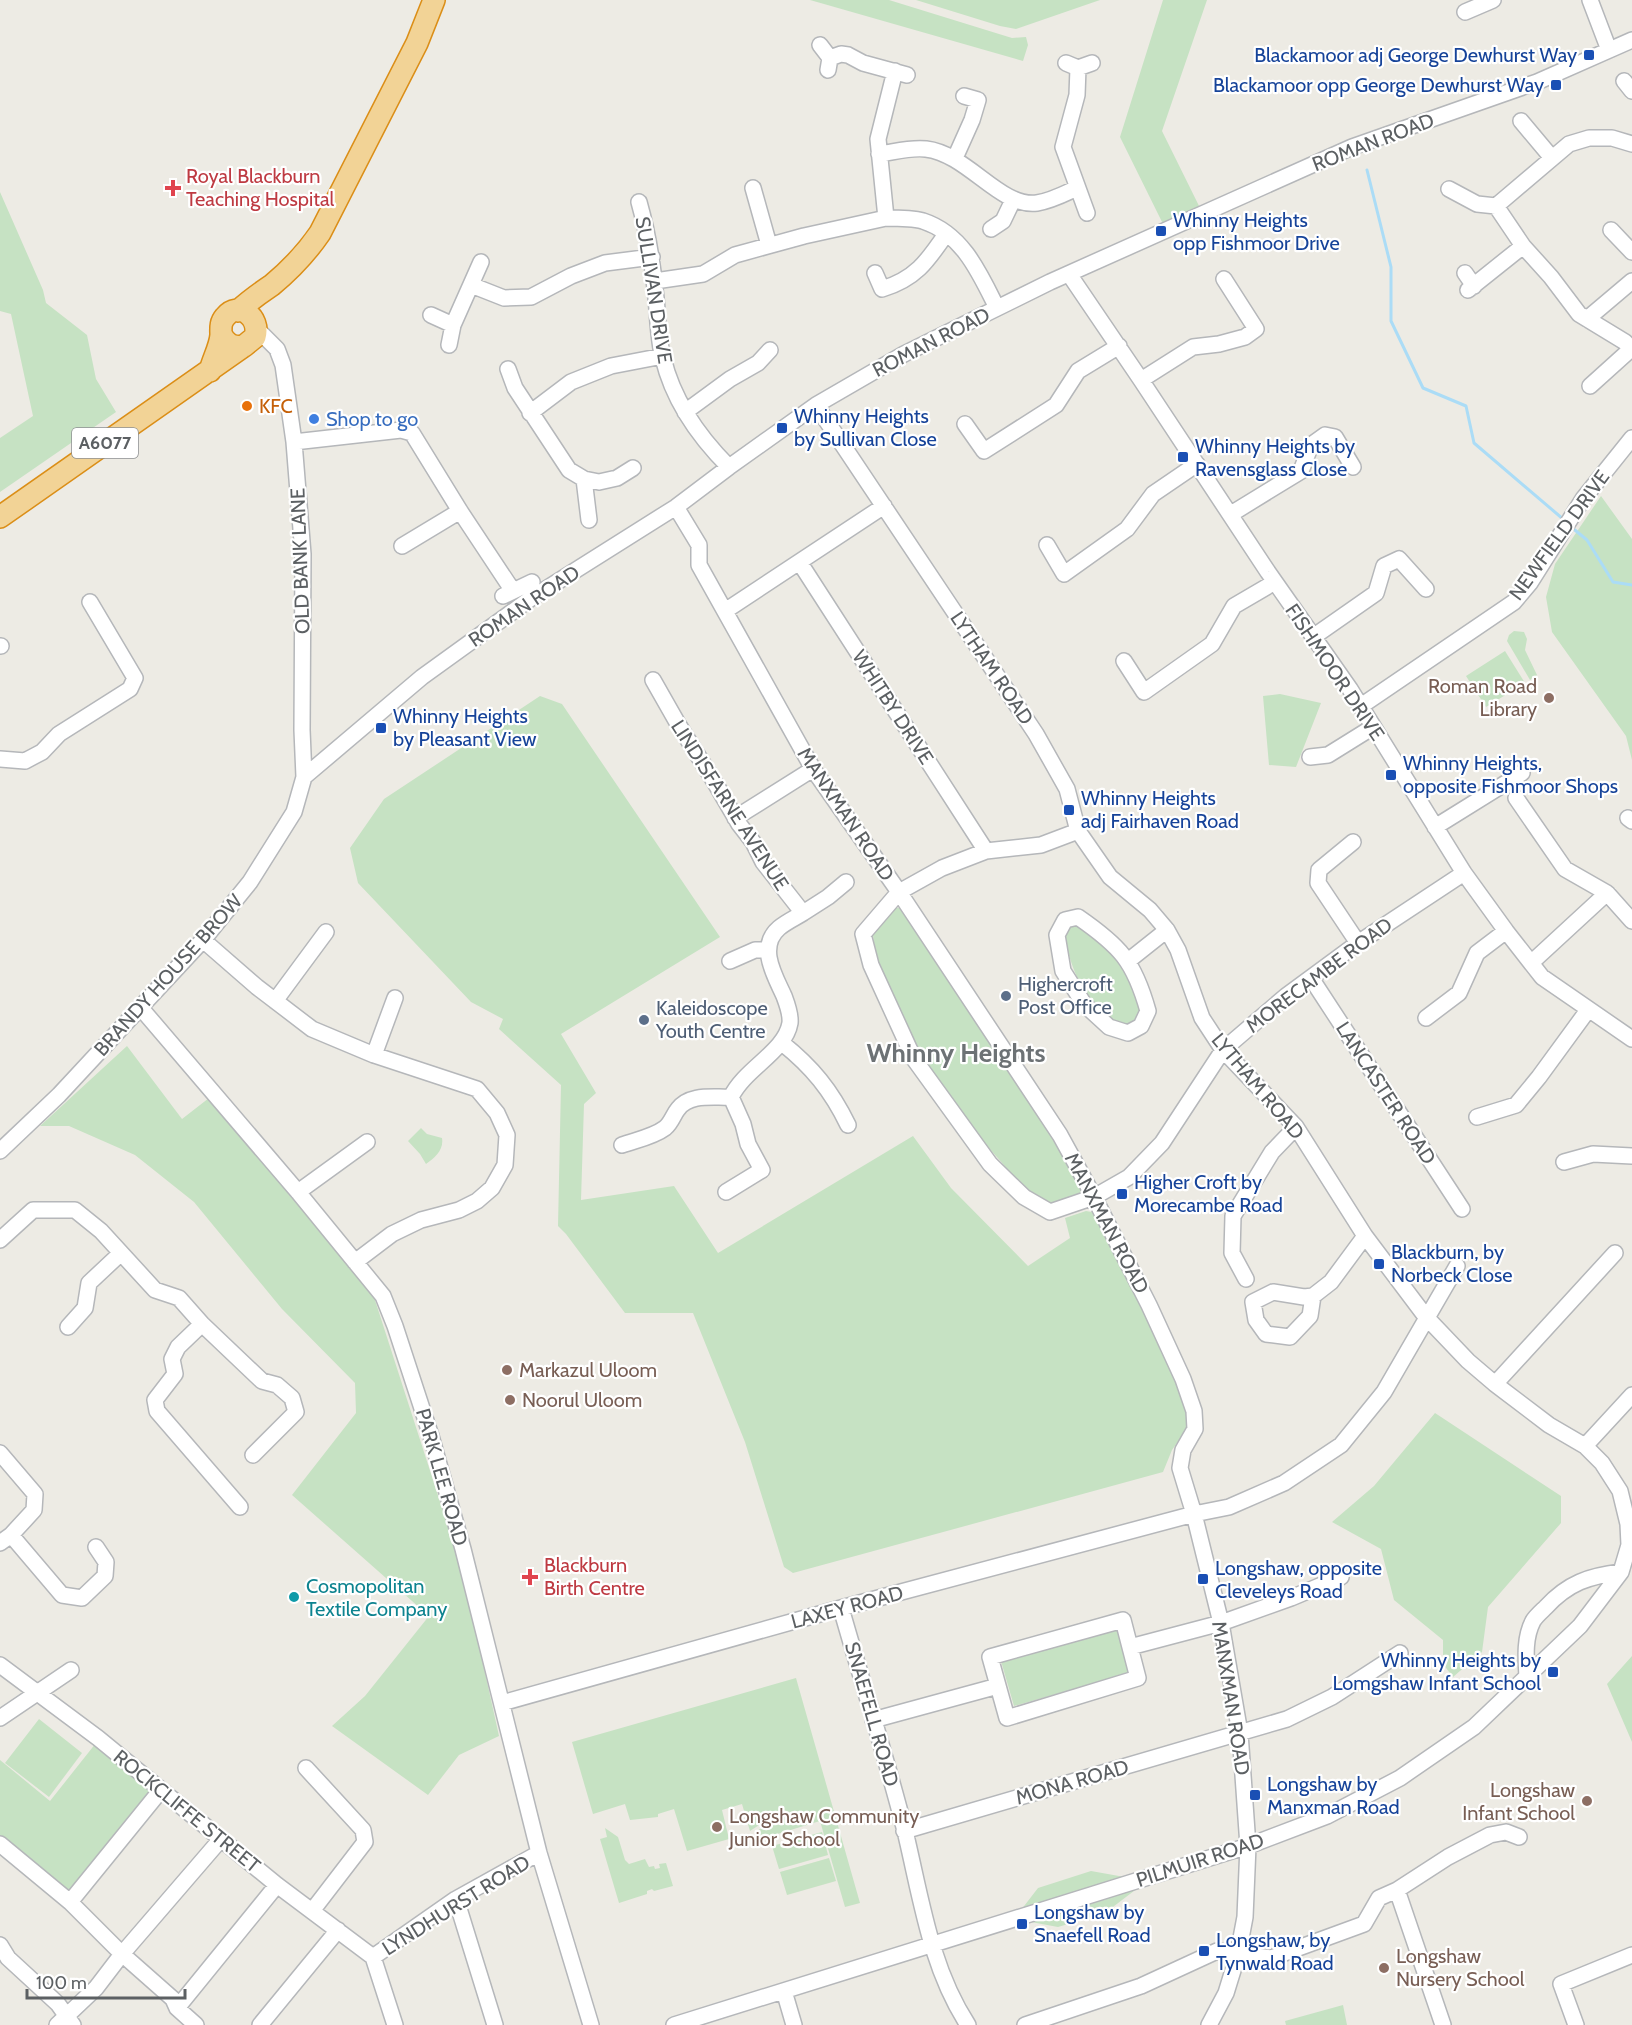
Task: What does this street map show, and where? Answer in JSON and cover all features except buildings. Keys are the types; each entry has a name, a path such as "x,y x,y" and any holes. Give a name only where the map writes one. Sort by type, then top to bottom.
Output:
{"highway":[{"path":"271,285 258,312 251,335 232,346 227,343 220,328 224,318 238,311 271,285 311,246 320,233 417,43 434,0"},
{"path":"238,311 248,314 251,335"},
{"path":"210,371 221,334"},
{"name":"A6077","path":"0,517 210,371 251,335"}],"street":[{"path":"1466,12 1493,0"},
{"path":"1590,0 1609,50"},
{"name":"ROMAN ROAD","path":"304,777 422,677 530,599 676,507 816,405 904,354 1069,274 1352,147 1537,82 1632,39"},
{"path":"820,45 829,64 841,54 863,63 901,73 879,128 879,154 886,218"},
{"path":"1078,65 1077,95 1063,147 1087,213"},
{"path":"955,159 978,100 964,96"},
{"path":"1521,121 1552,158"},
{"path":"1449,189 1477,204 1496,206 1569,144 1589,138 1612,138 1630,142"},
{"path":"879,154 927,149 955,159 1013,200 1036,203 1077,188"},
{"path":"753,188 769,245"},
{"path":"991,229 1003,221 1013,200"},
{"name":"SULLIVAN DRIVE","path":"639,202 652,257 663,356 674,390 684,412 713,451 729,467"},
{"path":"1496,206 1523,246 1551,277 1579,314 1624,342 1631,350 1590,386"},
{"path":"655,280 703,274 735,255 886,218 924,221 946,234 966,252 997,308"},
{"path":"1612,229 1632,252"},
{"path":"875,273 882,289 896,285 921,268 946,234"},
{"path":"1469,283 1523,246"},
{"path":"471,285 504,298 531,297 571,276 605,263 652,257"},
{"path":"450,345 453,325 481,262"},
{"name":"FISHMOOR DRIVE","path":"1069,274 1275,582 1361,706 1464,873 1506,931 1542,977 1632,1039"},
{"path":"1141,380 1193,347 1245,338 1256,329 1224,279"},
{"path":"1587,319 1632,281"},
{"path":"431,315 453,325"},
{"name":"OLD BANK LANE","path":"251,335 275,347 283,365 294,442 303,554 304,777"},
{"path":"965,424 984,451 1056,405 1078,370 1119,346"},
{"path":"684,412 730,379 758,363 770,350"},
{"path":"530,413 571,382 611,366 663,356"},
{"path":"508,369 515,388 530,413 569,470 584,479 599,482 617,478 633,468"},
{"name":"LYTHAM ROAD","path":"816,405 1036,734 1067,789 1078,831 1110,877 1150,910 1167,930 1178,950 1202,1018 1223,1050 1296,1127 1365,1236 1426,1317 1468,1361 1495,1384 1548,1425 1585,1446 1602,1462 1620,1491 1631,1545"},
{"path":"294,442 401,430 412,433 508,594 532,582"},
{"path":"1231,514 1301,471 1311,445 1325,435 1335,437 1353,467"},
{"name":"NEWFIELD DRIVE","path":"1361,706 1514,602 1530,583 1583,499 1632,438"},
{"path":"1047,545 1064,574 1127,529 1153,494 1197,464"},
{"path":"584,479 589,520"},
{"path":"725,611 884,506"},
{"name":"MANXMAN ROAD","path":"676,507 699,545 699,565 813,769 1060,1135 1149,1305 1194,1411 1195,1429 1183,1450 1180,1468 1221,1623 1240,1733 1248,1846 1245,1917 1238,1954 1226,1993 1209,2025"},
{"path":"402,546 460,511"},
{"path":"1313,637 1376,593 1384,566 1399,559 1426,589"},
{"name":"WHITBY DRIVE","path":"800,563 986,851"},
{"path":"1124,661 1144,692 1212,644 1234,606 1275,582"},
{"path":"0,759 25,761 42,752 59,734 130,689 135,678 90,603"},
{"name":"LINDISFARNE AVENUE","path":"653,680 744,833 753,842 763,862 802,913"},
{"path":"1310,757 1328,755 1373,727"},
{"path":"735,818 813,769"},
{"path":"1435,827 1522,773"},
{"name":"BRANDY HOUSE BROW","path":"0,1151 59,1095 203,940 250,882 294,812 304,777"},
{"path":"1516,798 1565,869 1607,893 1632,921"},
{"path":"898,892 942,868 986,851 1041,845 1078,831"},
{"path":"1353,842 1319,870 1318,883 1358,943"},
{"name":"MORECAMBE ROAD","path":"898,892 863,934 871,965 914,1059 990,1164 1024,1197 1050,1212 1094,1197 1129,1177 1162,1143 1223,1050 1286,996 1358,943 1464,873"},
{"path":"731,1097 743,1078 782,1043 790,1023 788,1005 771,967 768,950 778,929 828,897 846,882"},
{"path":"1531,963 1607,893"},
{"path":"1078,917 1106,936 1128,960 1142,987 1148,1011 1141,1026 1128,1033 1108,1027 1084,1004 1063,970 1058,935 1065,921 1078,917"},
{"path":"1128,960 1167,930"},
{"path":"1426,1018 1459,993 1477,953 1506,931"},
{"path":"275,1001 326,932"},
{"path":"203,940 257,987 312,1029 374,1055 477,1089 497,1113 507,1135 505,1165 492,1188 477,1201 459,1210 421,1220 393,1234 355,1262"},
{"path":"730,961 755,950 768,950"},
{"name":"LANCASTER ROAD","path":"1311,978 1462,1209"},
{"path":"374,1055 395,998"},
{"name":"PARK LEE ROAD","path":"140,1007 298,1192 383,1296 431,1436 539,1853 591,2025"},
{"path":"1477,1117 1516,1105 1588,1010"},
{"path":"782,1043 799,1056 809,1069 825,1083 848,1125"},
{"path":"622,1145 664,1129 683,1103 694,1098 731,1097"},
{"path":"726,1192 762,1170 748,1144 743,1124 731,1097"},
{"path":"1246,1279 1232,1253 1233,1216 1272,1152 1296,1127"},
{"path":"298,1192 367,1142"},
{"path":"1564,1162 1593,1154 1632,1156"},
{"path":"0,1240 33,1210 75,1210 101,1230 155,1290 180,1298 202,1324 262,1381 277,1385 292,1398 296,1412 253,1455"},
{"path":"1313,1296 1331,1282 1365,1236"},
{"path":"68,1327 85,1308 89,1283 121,1253"},
{"path":"1495,1384 1615,1253"},
{"name":"LAXEY ROAD","path":"502,1703 841,1608 1194,1514 1229,1507 1284,1483 1341,1445 1384,1392 1457,1266"},
{"path":"202,1324 178,1347 172,1359 176,1374 155,1400 158,1410 240,1507"},
{"path":"1585,1446 1632,1395"},
{"path":"0,1453 35,1494 34,1510 6,1539 62,1595 82,1598 105,1576 106,1562 96,1547"},
{"name":"PILMUIR ROAD","path":"674,2025 1248,1846 1328,1816 1400,1779 1474,1727 1580,1626 1621,1572 1631,1545"},
{"path":"1527,1677 1526,1649 1533,1621 1552,1600 1572,1584 1594,1575 1621,1572"},
{"path":"1130,1647 1221,1623 1341,1577"},
{"name":"SNAEFELL ROAD","path":"841,1608 904,1831 931,1945 957,2008 968,2025"},
{"path":"1123,1620 1130,1647 1138,1678 1007,1718 990,1657 1123,1620"},
{"name":"MONA ROAD","path":"904,1831 1287,1719 1332,1697 1400,1653"},
{"name":"ROCKCLIFFE STREET","path":"0,1665 98,1738 277,1885 373,1957"},
{"path":"0,1718 71,1670"},
{"path":"873,1720 998,1686"},
{"path":"306,1768 363,1830 365,1842 312,1911"},
{"path":"69,1902 161,1790"},
{"path":"1025,2025 1141,1986 1217,1951 1271,1958 1364,1924 1378,1898 1397,1890 1448,1857 1490,1835 1506,1832 1519,1837"},
{"path":"3,1957 58,2004 65,2022 221,1839"},
{"path":"0,1844 69,1902 122,1954 173,1999 177,2008 196,2025"},
{"name":"LYNDHURST ROAD","path":"373,1957 456,1899 539,1853"},
{"path":"177,2008 277,1885"},
{"path":"1397,1890 1443,2025"},
{"path":"456,1899 495,2025"},
{"path":"260,2025 338,1930"},
{"path":"373,1957 395,2025"},
{"path":"1576,2025 1561,1984 1630,1960"},
{"path":"784,1991 794,2025"}],"green space":[{"path":"810,0 889,0 1012,38 1026,37 1028,45 1023,61"},
{"path":"916,0 1100,0 1016,29"},
{"path":"1163,0 1207,0 1162,131 1202,212 1165,228 1120,137"},
{"path":"0,192 43,290 46,303 87,335 96,379 116,412 0,492 0,438 33,416 11,314 0,311"},
{"path":"1601,496 1632,539 1632,760 1626,736 1552,632 1546,597 1555,564"},
{"path":"1514,631 1524,632 1527,639 1525,650 1537,675 1530,680 1507,641 1509,635"},
{"path":"1505,651 1525,683 1486,707 1466,676"},
{"path":"1280,694 1321,703 1296,767 1269,765 1263,696"},
{"path":"540,696 562,704 720,937 561,1034 596,1093 584,1104 581,1200 674,1186 718,1253 913,1136 951,1188 1028,1266 1070,1238 1065,1218 1086,1211 1097,1213 1136,1290 1188,1410 1188,1427 1172,1450 1163,1472 793,1573 784,1567 745,1442 693,1313 625,1313 558,1226 561,1085 499,1029 503,1019 471,1002 358,883 350,848 384,799"},
{"path":"896,908 904,908 1083,1186 1077,1199 1054,1207 1030,1193 955,1106 918,1051 888,991 878,960 872,929"},
{"path":"1072,925 1088,930 1103,940 1126,968 1143,1013 1128,1027 1102,1013 1084,991 1072,964 1064,935"},
{"path":"127,1046 182,1119 209,1098 374,1297 463,1573 499,1736 459,1755 428,1795 332,1726 365,1696 429,1616 292,1495 356,1413 355,1383 282,1309 194,1202 135,1155 69,1126 40,1126"},
{"path":"421,1128 427,1134 442,1138 440,1150 426,1164 408,1141"},
{"path":"1435,1413 1561,1496 1561,1523 1488,1607 1482,1652 1453,1677 1443,1664 1443,1640 1394,1600 1381,1549 1332,1522 1374,1486"},
{"path":"1117,1628 1129,1673 1014,1706 1001,1661"},
{"path":"1632,1656 1632,1742 1607,1684"},
{"path":"796,1678 860,1903 845,1907 820,1821 758,1840 756,1831 766,1826 765,1821 750,1831 742,1804 722,1810 729,1839 687,1851 674,1809 658,1814 658,1817 630,1820 625,1804 593,1814 572,1742"},
{"path":"39,1719 82,1753 49,1797 5,1763"},
{"path":"96,1743 155,1790 70,1899 0,1841 0,1760 50,1801"},
{"path":"605,1828 618,1837 625,1860 629,1864 645,1859 649,1867 654,1866 655,1869 660,1868 659,1864 666,1863 673,1886 654,1891 652,1889 647,1891 647,1894 619,1903 600,1839 607,1837"},
{"path":"822,1832 828,1855 779,1869 772,1846"},
{"path":"829,1858 836,1881 787,1895 780,1872"},
{"path":"1091,1871 1147,1881 1105,1913 1058,1927 1014,1919 1038,1888"},
{"path":"1343,2005 1347,2025 1286,2025 1285,2021"}],"waterway":[{"path":"1367,170 1391,267 1391,321 1423,388 1466,406 1474,443 1563,519"},
{"path":"1570,526 1587,540 1613,582 1632,585"}],"place":[{"name":"Blackamoor adj George Dewhurst Way","path":"1589,55"},
{"name":"Blackamoor opp George Dewhurst Way","path":"1556,85"},
{"name":"Royal Blackburn Teaching Hospital","path":"173,188"},
{"name":"Whinny Heights opp Fishmoor Drive","path":"1161,231"},
{"name":"KFC","path":"247,406"},
{"name":"Shop to go","path":"314,419"},
{"name":"Whinny Heights by Sullivan Close","path":"782,428"},
{"name":"Whinny Heights by Ravensglass Close","path":"1183,457"},
{"name":"Roman Road Library","path":"1549,698"},
{"name":"Whinny Heights by Pleasant View","path":"381,728"},
{"name":"Whinny Heights, opposite Fishmoor Shops","path":"1391,775"},
{"name":"Whinny Heights adj Fairhaven Road","path":"1069,810"},
{"name":"Highercroft Post Office","path":"1006,996"},
{"name":"Kaleidoscope Youth Centre","path":"644,1020"},
{"name":"Higher Croft by Morecambe Road","path":"1122,1194"},
{"name":"Blackburn, by Norbeck Close","path":"1379,1264"},
{"name":"Markazul Uloom","path":"507,1370"},
{"name":"Noorul Uloom","path":"510,1400"},
{"name":"Blackburn Birth Centre","path":"530,1577"},
{"name":"Longshaw, opposite Cleveleys Road","path":"1203,1579"},
{"name":"Cosmopolitan Textile Company","path":"294,1597"},
{"name":"Whinny Heights by Lomgshaw Infant School","path":"1553,1672"},
{"name":"Longshaw by Manxman Road","path":"1255,1795"},
{"name":"Longshaw Infant School","path":"1587,1801"},
{"name":"Longshaw Community Junior School","path":"717,1827"},
{"name":"Longshaw by Snaefell Road","path":"1022,1924"},
{"name":"Longshaw, by Tynwald Road","path":"1204,1951"},
{"name":"Longshaw Nursery School","path":"1384,1968"}],"district":[{"name":"Whinny Heights","path":"956,1053"}]}
